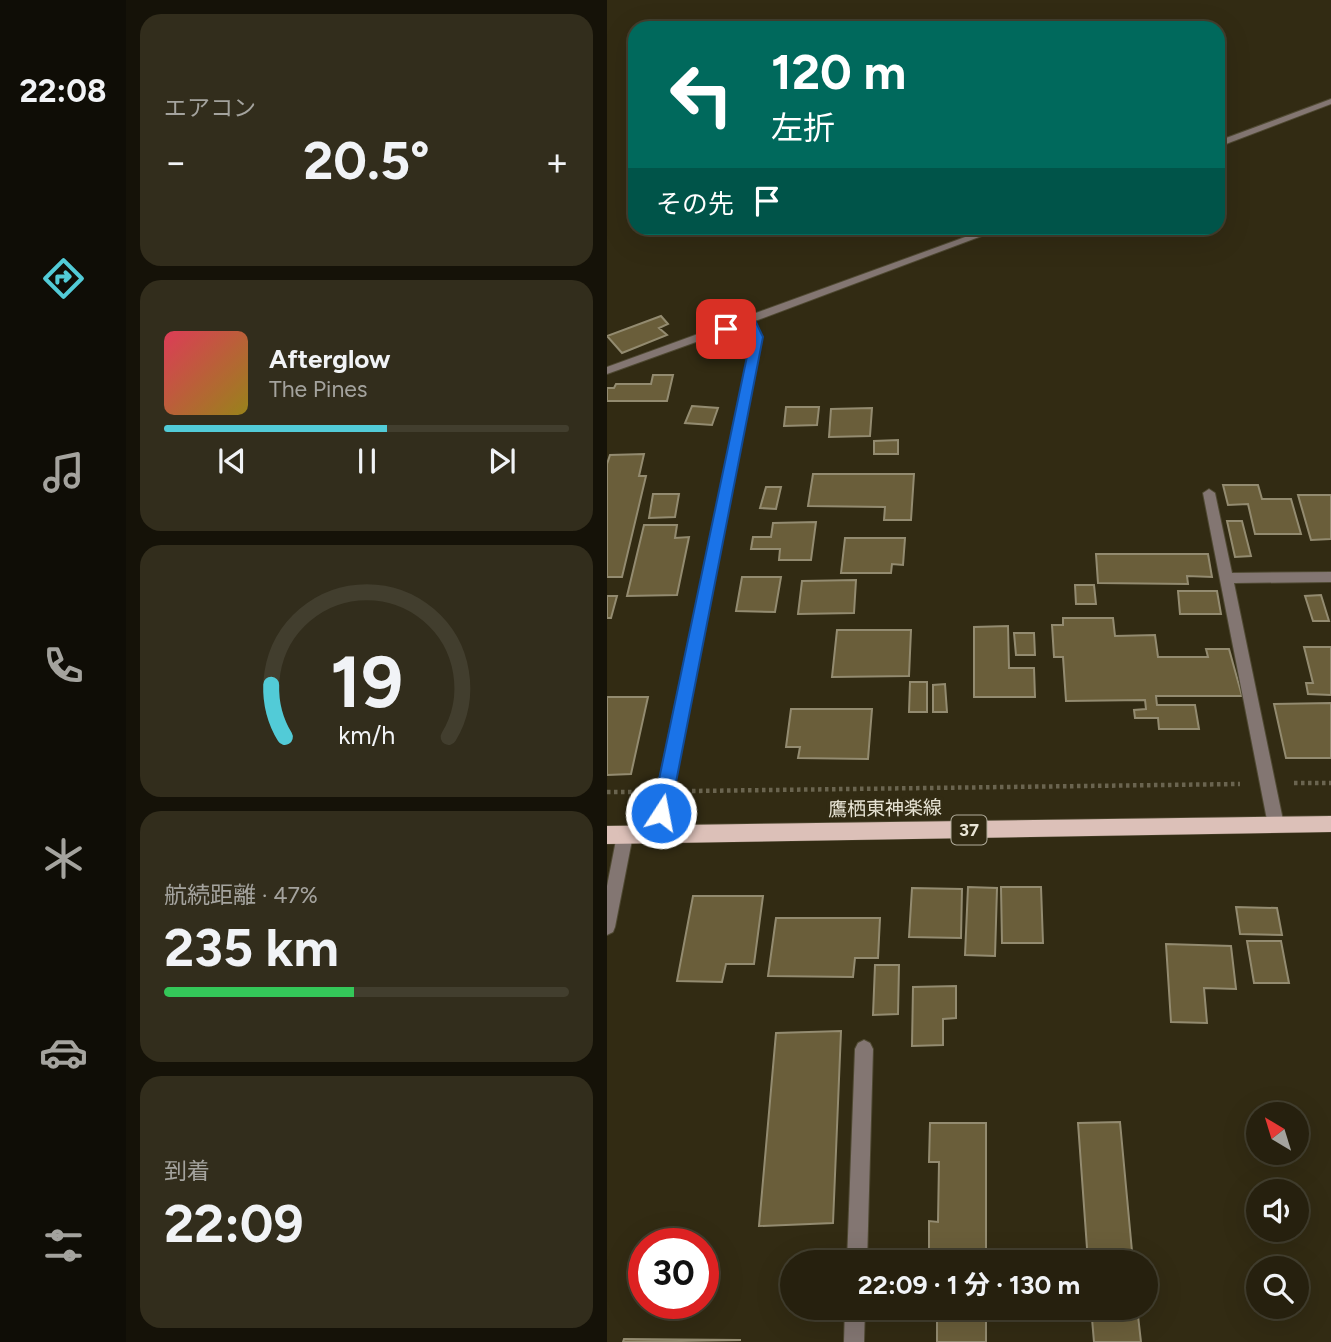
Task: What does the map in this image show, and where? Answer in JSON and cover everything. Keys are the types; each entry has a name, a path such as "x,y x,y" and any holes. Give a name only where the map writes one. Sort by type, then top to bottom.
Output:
{"main road":[{"name":"鷹栖東神楽線","path":"616,835 1331,824"}],"street":[{"path":"1225,141 1331,101"},
{"path":"607,371 979,235"},
{"path":"656,834 757,337 750,321"},
{"path":"1209,493 1276,825"},
{"path":"1226,578 1331,577"},
{"path":"607,926 616,835"},
{"path":"857,1250 864,1049"},
{"path":"854,1342 855,1320"}],"path":[{"path":"607,792 1331,783"}],"building":[{"path":"661,316 668,324 659,328 667,335 622,353 607,336"},
{"path":"653,375 673,375 667,401 607,401 607,388 614,388 616,384 651,384"},
{"path":"692,406 718,408 712,425 685,423"},
{"path":"786,407 819,407 817,425 784,426"},
{"path":"872,408 870,436 829,437 831,409"},
{"path":"898,440 898,454 874,454 874,441"},
{"path":"644,454 639,476 646,476 622,577 607,577 607,464 610,455"},
{"path":"813,474 914,474 911,520 884,520 885,507 808,506"},
{"path":"1223,485 1258,485 1262,499 1291,499 1301,534 1255,534 1248,504 1228,505"},
{"path":"766,487 781,487 776,509 760,508"},
{"path":"653,494 679,494 675,517 649,518"},
{"path":"1298,495 1331,495 1331,539 1311,540"},
{"path":"1227,521 1242,521 1251,556 1235,557"},
{"path":"816,522 811,560 779,560 780,549 751,549 753,537 771,537 773,523"},
{"path":"644,525 677,525 675,538 689,537 677,595 627,596"},
{"path":"845,538 905,538 903,565 892,564 891,573 841,573"},
{"path":"1096,554 1208,554 1212,577 1187,576 1188,584 1098,583"},
{"path":"742,577 781,577 775,612 736,611"},
{"path":"856,580 854,613 798,614 802,581"},
{"path":"1075,585 1094,585 1096,604 1076,604"},
{"path":"1178,591 1217,591 1221,614 1180,614"},
{"path":"1321,595 1329,621 1313,621 1305,596"},
{"path":"607,596 617,596 611,618 607,618"},
{"path":"1063,618 1113,618 1115,636 1155,635 1158,657 1208,657 1206,649 1229,649 1242,696 1156,696 1157,705 1195,705 1199,729 1159,729 1158,718 1135,718 1134,710 1146,709 1145,700 1066,701 1063,657 1054,657 1052,625 1063,625"},
{"path":"1008,626 1009,668 1034,668 1035,697 974,697 974,627"},
{"path":"837,630 911,630 909,676 832,677"},
{"path":"1014,633 1034,633 1035,655 1016,655"},
{"path":"1304,647 1331,647 1331,695 1308,694 1306,683 1313,683"},
{"path":"910,682 927,682 927,712 909,712"},
{"path":"945,684 947,712 933,712 933,685"},
{"path":"607,697 648,697 631,774 607,775"},
{"path":"1331,703 1331,758 1286,758 1274,704"},
{"path":"791,709 872,709 868,759 798,758 800,747 786,747"},
{"path":"968,887 997,888 995,956 965,955"},
{"path":"1001,887 1041,887 1043,943 1002,943"},
{"path":"912,888 962,889 961,938 909,937"},
{"path":"693,896 763,896 754,964 726,964 722,982 677,981"},
{"path":"1236,907 1277,908 1282,935 1240,934"},
{"path":"776,918 880,918 878,958 855,958 853,977 768,976"},
{"path":"1247,941 1281,941 1289,983 1254,983"},
{"path":"1166,944 1231,946 1236,989 1204,988 1207,1023 1171,1022"},
{"path":"875,965 899,965 898,1014 873,1015"},
{"path":"956,986 956,1018 943,1019 943,1045 912,1046 913,987"},
{"path":"841,1031 833,1223 759,1226 776,1033"},
{"path":"1120,1122 1132,1250 1087,1250 1078,1123"},
{"path":"930,1123 986,1123 986,1250 929,1250 929,1221 938,1222 939,1162 929,1162"},
{"path":"937,1320 986,1320 986,1342 937,1342"},
{"path":"1092,1320 1138,1320 1141,1342 1094,1342"},
{"path":"624,1339 741,1340 623,1342"}],"route":[{"path":"661,813 757,337 750,321 726,329"}]}
